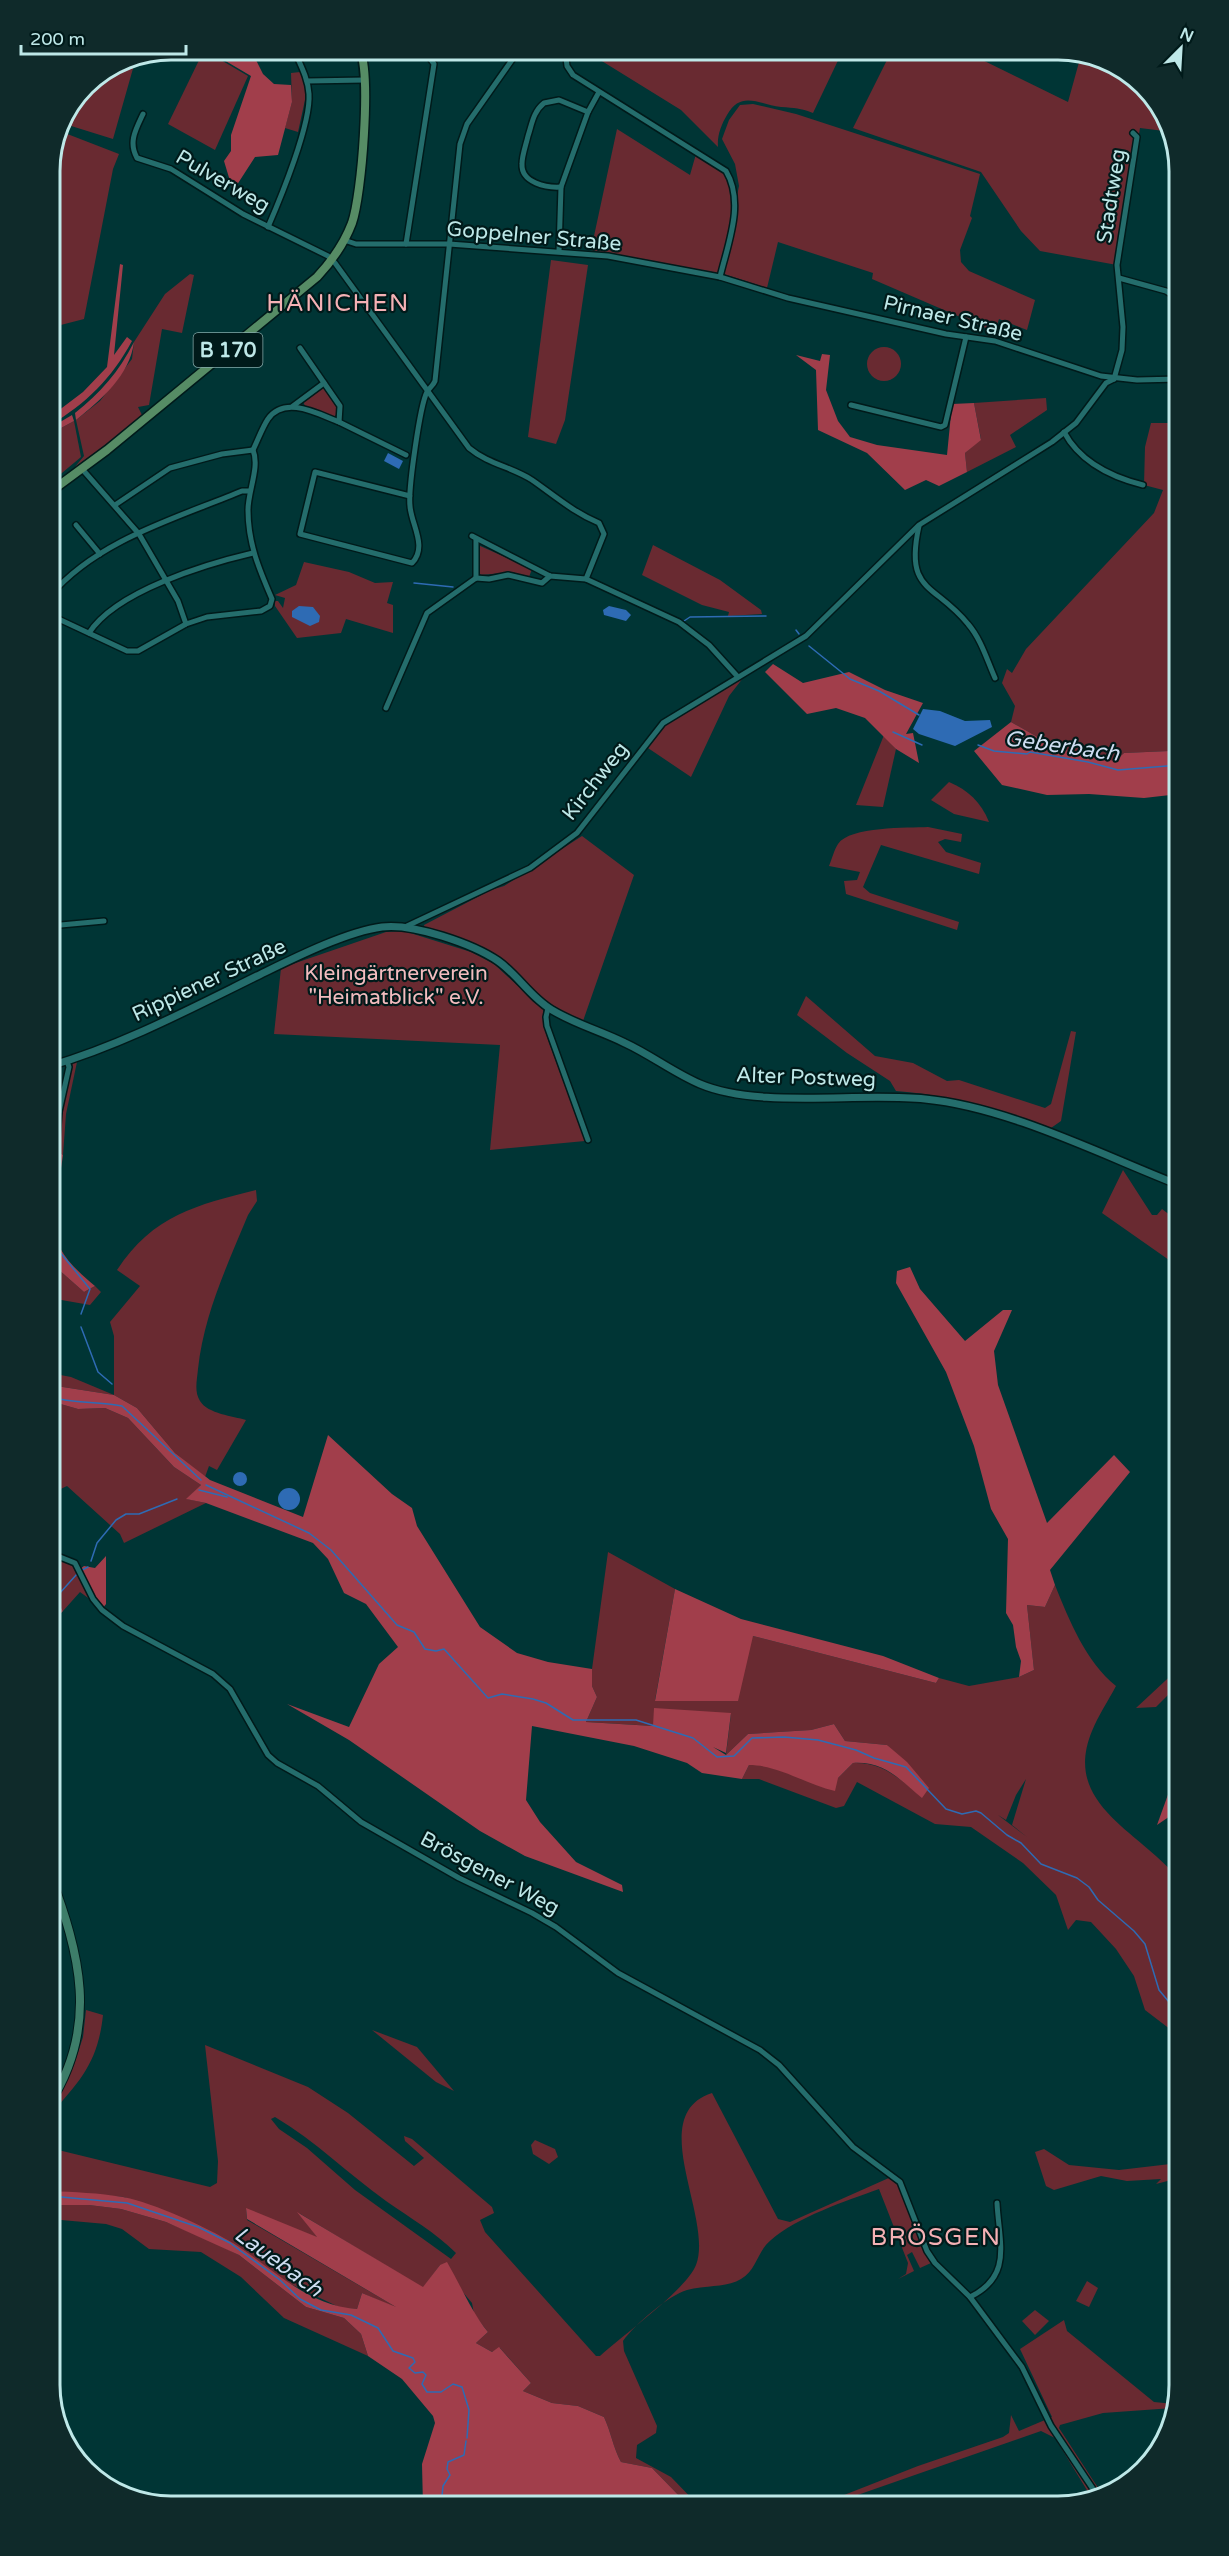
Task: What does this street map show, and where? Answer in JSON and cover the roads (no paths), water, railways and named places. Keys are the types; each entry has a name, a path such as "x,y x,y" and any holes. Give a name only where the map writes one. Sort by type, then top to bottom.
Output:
{"main road":[{"name":"B 170","path":"60,485 83,470 317,277 332,260 344,240 357,202 366,80 362,60"},
{"path":"60,1904 74,1946 81,1983 81,2006 71,2059 60,2082"}],"street":[{"path":"268,227 292,163 308,105 307,81 298,60"},
{"path":"406,244 434,64 431,60"},
{"path":"410,496 315,472 300,534 412,563 416,558 419,548 410,507 411,467 426,393 435,381 463,134 512,60"},
{"path":"567,60 570,72 726,171 731,179 736,200 720,277"},
{"path":"307,81 366,80"},
{"path":"559,251 561,187 588,112 599,92"},
{"path":"561,187 552,188 533,182 521,165 534,116 543,103 560,100 588,112"},
{"name":"Pulverweg","path":"143,114 133,137 132,149 137,158 171,169 228,206 332,260"},
{"name":"Stadtweg","path":"1114,379 1122,351 1117,265 1137,137 1133,133"},
{"name":"Goppelner Straße","path":"344,240 356,244 449,244 559,251 608,256 720,277"},
{"path":"332,260 426,393 469,448 480,458 530,479 575,513 599,524 604,534 586,579"},
{"name":"Pirnaer Straße","path":"720,277 788,298 966,337 995,341 1114,379 1169,379"},
{"path":"1119,278 1169,293"},
{"path":"851,405 941,427 945,425 966,337"},
{"path":"300,348 340,406 339,422"},
{"name":"Kirchweg","path":"407,926 530,867 568,840 577,833 663,723 806,636 919,525 1064,432 1086,410 1106,383 1114,379"},
{"path":"60,620 127,651 138,651 186,624 228,613 261,611 272,603 253,553 248,508 255,464 253,450 269,418 276,411 293,406 324,383"},
{"path":"293,406 339,422 406,455"},
{"path":"1064,432 1084,458 1111,474 1143,485"},
{"path":"115,505 170,468 222,454 253,450"},
{"path":"83,470 139,534 167,581 186,624"},
{"path":"60,585 100,554 139,534 242,491 249,491"},
{"path":"76,525 100,554"},
{"path":"919,525 913,549 916,570 938,598 968,624 995,678"},
{"path":"476,578 474,537 550,576 586,579 687,627 726,660 738,677"},
{"path":"89,633 120,605 167,581 253,553"},
{"path":"386,708 427,613 476,578 508,575 542,582 550,576"},
{"path":"60,925 104,921"},
{"name":"Rippiener Straße","path":"60,1063 167,1020 314,950 383,927 407,926"},
{"name":"Alter Postweg","path":"407,926 475,949 498,961 548,1008 627,1043 705,1086 743,1094 771,1096 870,1096 926,1099 994,1113 1169,1181"},
{"path":"548,1008 547,1026 588,1140"},
{"path":"60,1108 69,1067 67,1061"},
{"name":"Brösgener Weg","path":"60,1557 75,1563 93,1599 123,1626 213,1674 230,1689 244,1709 268,1755 318,1785 351,1815 459,1878 556,1926 618,1973 760,2050 779,2065 853,2147 900,2182 927,2251 935,2263 969,2297 1026,2373 1051,2426 1094,2490"},
{"path":"969,2297 990,2285 999,2267 1000,2233 997,2203"}],"water":[{"path":"388,453 403,461 399,469 384,461"},
{"path":"299,606 313,607 320,616 319,622 310,626 292,617 292,611"},
{"path":"609,606 626,610 631,615 626,621 604,615 603,610"},
{"path":"923,709 940,711 965,721 990,720 992,727 955,746 919,734 913,729"},
{"path":"237,1472 243,1472 247,1479 243,1486 237,1486 233,1482 233,1476"},
{"path":"289,1488 297,1491 300,1499 297,1507 289,1510 281,1507 278,1499 281,1491"}],"waterway":[{"name":"Geberbach","path":"414,583 453,587"},
{"name":"Geberbach","path":"684,621 690,617 766,616"},
{"name":"Geberbach","path":"796,630 799,634"},
{"name":"Geberbach","path":"809,646 850,679 879,691 919,715"},
{"path":"893,732 922,745"},
{"name":"Geberbach","path":"978,745 994,751 1027,754 1030,752 1088,762 1118,770 1169,766"},
{"path":"60,1252 90,1289 81,1314"},
{"path":"81,1327 98,1372 112,1384"},
{"path":"60,1399 122,1406 201,1480"},
{"path":"206,1485 309,1533 331,1550 397,1625 414,1632 425,1649 436,1651 444,1649 488,1698 502,1694 533,1699 546,1703 573,1720 636,1720 693,1738 717,1757 734,1756 752,1738 784,1737 818,1740 906,1767 946,1809 962,1814 976,1811 981,1813 1007,1835 1021,1843 1041,1864 1077,1878 1089,1887 1098,1900 1134,1931 1145,1944 1159,1990 1169,2002"},
{"path":"199,1490 227,1497"},
{"path":"91,1561 97,1543 116,1520 126,1514 139,1514 177,1499"},
{"path":"82,1570 88,1567"},
{"path":"60,1593 77,1574"},
{"name":"Lauebach","path":"60,2197 127,2203 198,2227 230,2243 280,2280 300,2299 321,2310 351,2315 378,2328 393,2351 413,2358 415,2362 409,2368 415,2373 423,2372 426,2375 422,2384 427,2392 441,2392 453,2384 462,2387 469,2410 467,2438"},
{"name":"Lauebach","path":"442,2496 443,2486 450,2475 447,2469 448,2462 464,2455 466,2441"}],"district":[{"name":"HÄNICHEN","path":"338,303"},
{"name":"BRÖSGEN","path":"936,2237"}],"park label":[{"name":"Kleingärtnerverein \"Heimatblick\" e.V.","path":"396,985"}]}
